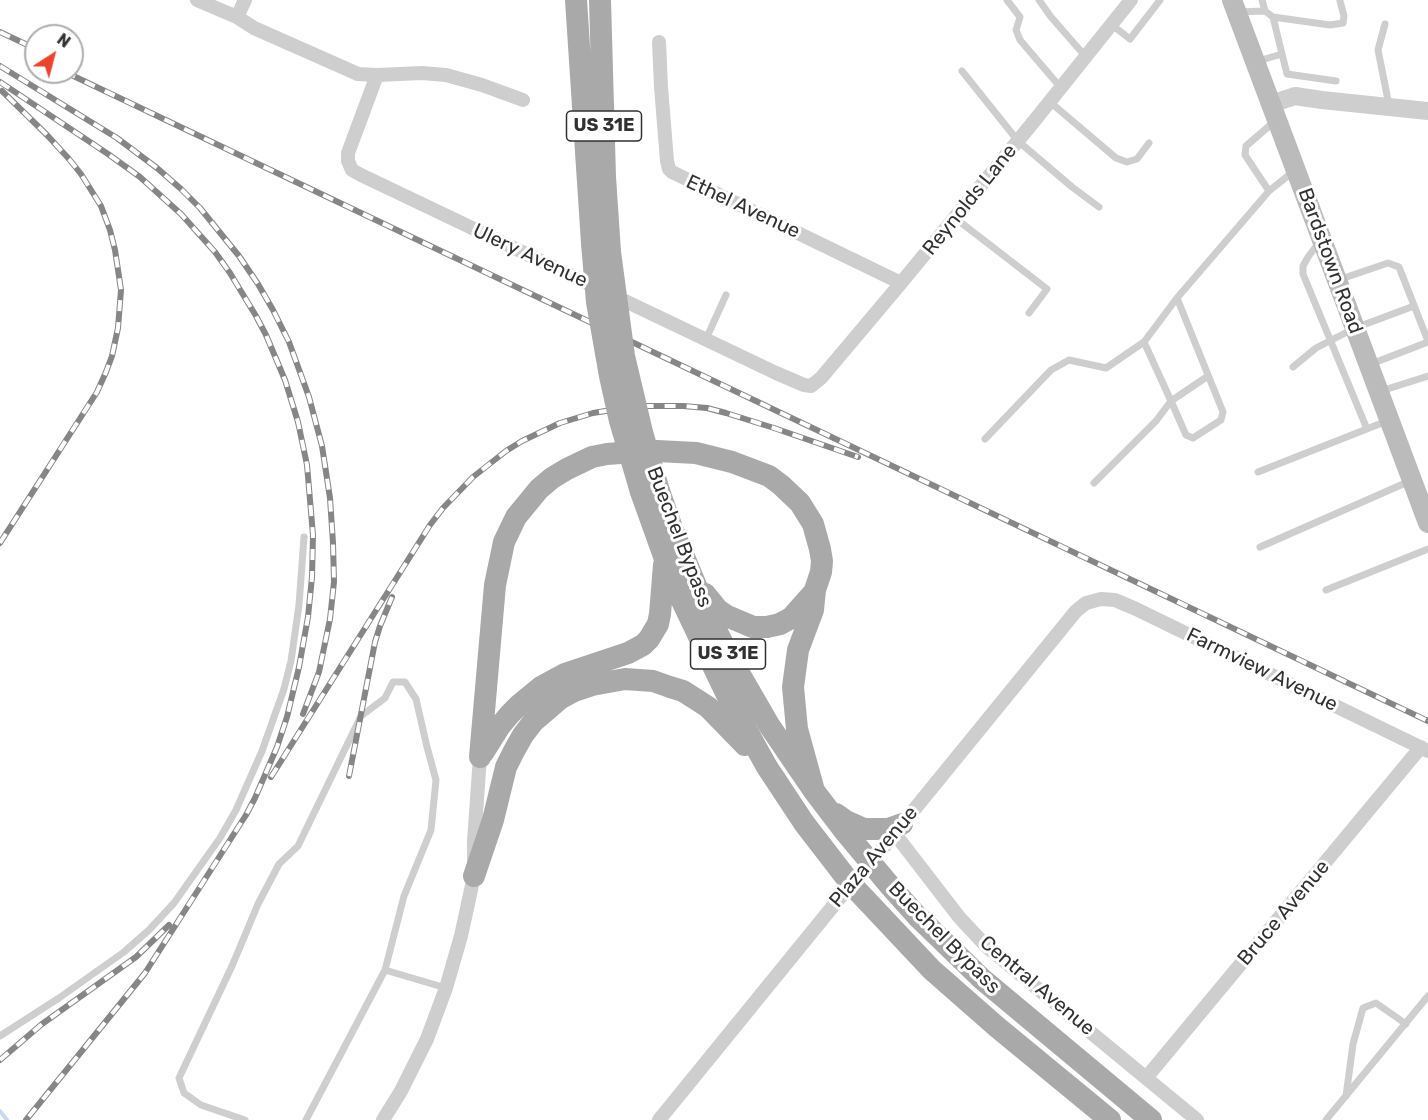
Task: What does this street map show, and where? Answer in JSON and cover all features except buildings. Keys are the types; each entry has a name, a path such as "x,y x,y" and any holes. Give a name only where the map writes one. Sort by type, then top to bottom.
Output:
{"main road":[{"name":"Buechel Bypass","path":"576,0 601,247 642,432 650,492 664,559 726,695 798,815 851,884 940,977 1110,1120"},
{"name":"Buechel Bypass","path":"600,0 605,177 601,247"},
{"name":"Bardstown Road","path":"1235,6 1428,523"},
{"path":"480,757 495,585 504,542 516,517 526,503 546,484 567,468 592,457 657,451 696,453 715,457 769,476 800,503 813,524 822,561 813,610 798,650 793,687 797,729 819,798 846,821 864,829 898,829"},
{"name":"Buechel Bypass","path":"650,492 707,612 744,683 769,725 819,798 870,862 917,916 982,979 1151,1120"},
{"path":"480,757 510,714 541,687 565,674 628,653 649,639 658,624 660,614 664,559"},
{"path":"687,566 718,610 734,620 753,627 774,626 791,618 816,590"},
{"path":"474,876 493,820 506,766 523,735 533,722 561,698 592,685 625,680 653,681 676,689 708,707 767,766"}],"street":[{"path":"197,0 358,74 446,75 523,100"},
{"path":"237,17 245,0"},
{"name":"Reynolds Lane","path":"799,383 811,386 821,378 955,218 1131,0"},
{"name":"Ethel Avenue","path":"659,42 667,161 672,172 901,283"},
{"name":"Ulery Avenue","path":"377,75 348,153 348,161 352,170 799,383"},
{"path":"1274,111 1294,96 1428,111"},
{"name":"Farmview Avenue","path":"1094,600 1115,600 1136,609 1424,749"},
{"name":"Plaza Avenue","path":"659,1120 1076,611 1094,600"},
{"name":"Bruce Avenue","path":"1146,1078 1424,749"},
{"path":"383,1120 401,1091 427,1039 446,988 461,936 474,876 480,757"},
{"name":"Central Avenue","path":"898,829 959,917 986,946 1197,1120"}],"lane":[{"path":"1007,0 1020,17 1016,30 1020,40 1061,88"},
{"path":"1039,0 1086,57"},
{"path":"1112,25 1130,39 1160,0"},
{"path":"1262,0 1265,11"},
{"path":"1235,6 1265,11 1273,17 1330,25 1343,23 1344,16 1340,1"},
{"path":"1273,17 1287,74 1336,81"},
{"path":"1385,24 1378,50 1390,107"},
{"path":"1255,61 1282,54"},
{"path":"962,70 1018,141 1099,207"},
{"path":"1050,102 1116,158 1127,162 1137,159 1149,143"},
{"path":"1269,191 1245,155 1246,146 1274,111"},
{"path":"985,439 1051,370 1069,360 1106,368 1144,342 1177,298 1269,191 1296,169"},
{"path":"955,218 1047,289 1029,313"},
{"path":"1322,239 1308,257 1303,274 1367,429"},
{"path":"1337,280 1388,263 1399,267 1428,341 1369,365"},
{"path":"706,339 726,295"},
{"path":"1144,342 1186,435 1193,438 1221,420 1223,412 1177,298"},
{"path":"1293,367 1330,340 1414,306"},
{"path":"1094,483 1156,421 1172,401 1208,376"},
{"path":"1379,392 1428,376"},
{"path":"1258,472 1390,420"},
{"path":"1260,547 1412,480"},
{"path":"0,1036 59,998 132,945 174,903 220,838 236,810 262,751 284,689 291,661 299,605 304,537"},
{"path":"1326,590 1428,549"},
{"path":"245,1120 201,1106 184,1093 179,1078 232,966 258,904 279,864 298,846 361,716 385,698 393,682 405,682 416,699 436,780 431,830 404,896 385,970 306,1120"},
{"path":"385,970 446,988"},
{"path":"1326,1120 1428,996"},
{"path":"1346,1096 1353,1044 1363,1008 1376,1003 1406,1024"}],"waterway":[{"path":"0,1111 7,1120"}],"railway":[{"path":"0,32 24,43"},
{"path":"0,66 117,138 181,189 200,208 239,256 258,284 289,342 309,397 322,446 330,498 333,543 334,582 330,619 319,672 303,714"},
{"path":"84,81 1428,721"},
{"path":"0,82 140,177 181,214 215,252 230,273 266,335 285,380 298,422 307,465 313,535 308,617 299,667 277,747 255,798 145,973 26,1120"},
{"path":"0,543 97,392 112,356 118,328 121,290 115,250 101,206 69,159 2,91"},
{"path":"271,777 430,525 473,477 522,441 560,423 593,413 643,406 683,406 707,408 726,413 858,457"},
{"path":"349,776 375,642 392,597"},
{"path":"0,1060 42,1024 136,957 169,925"}]}
